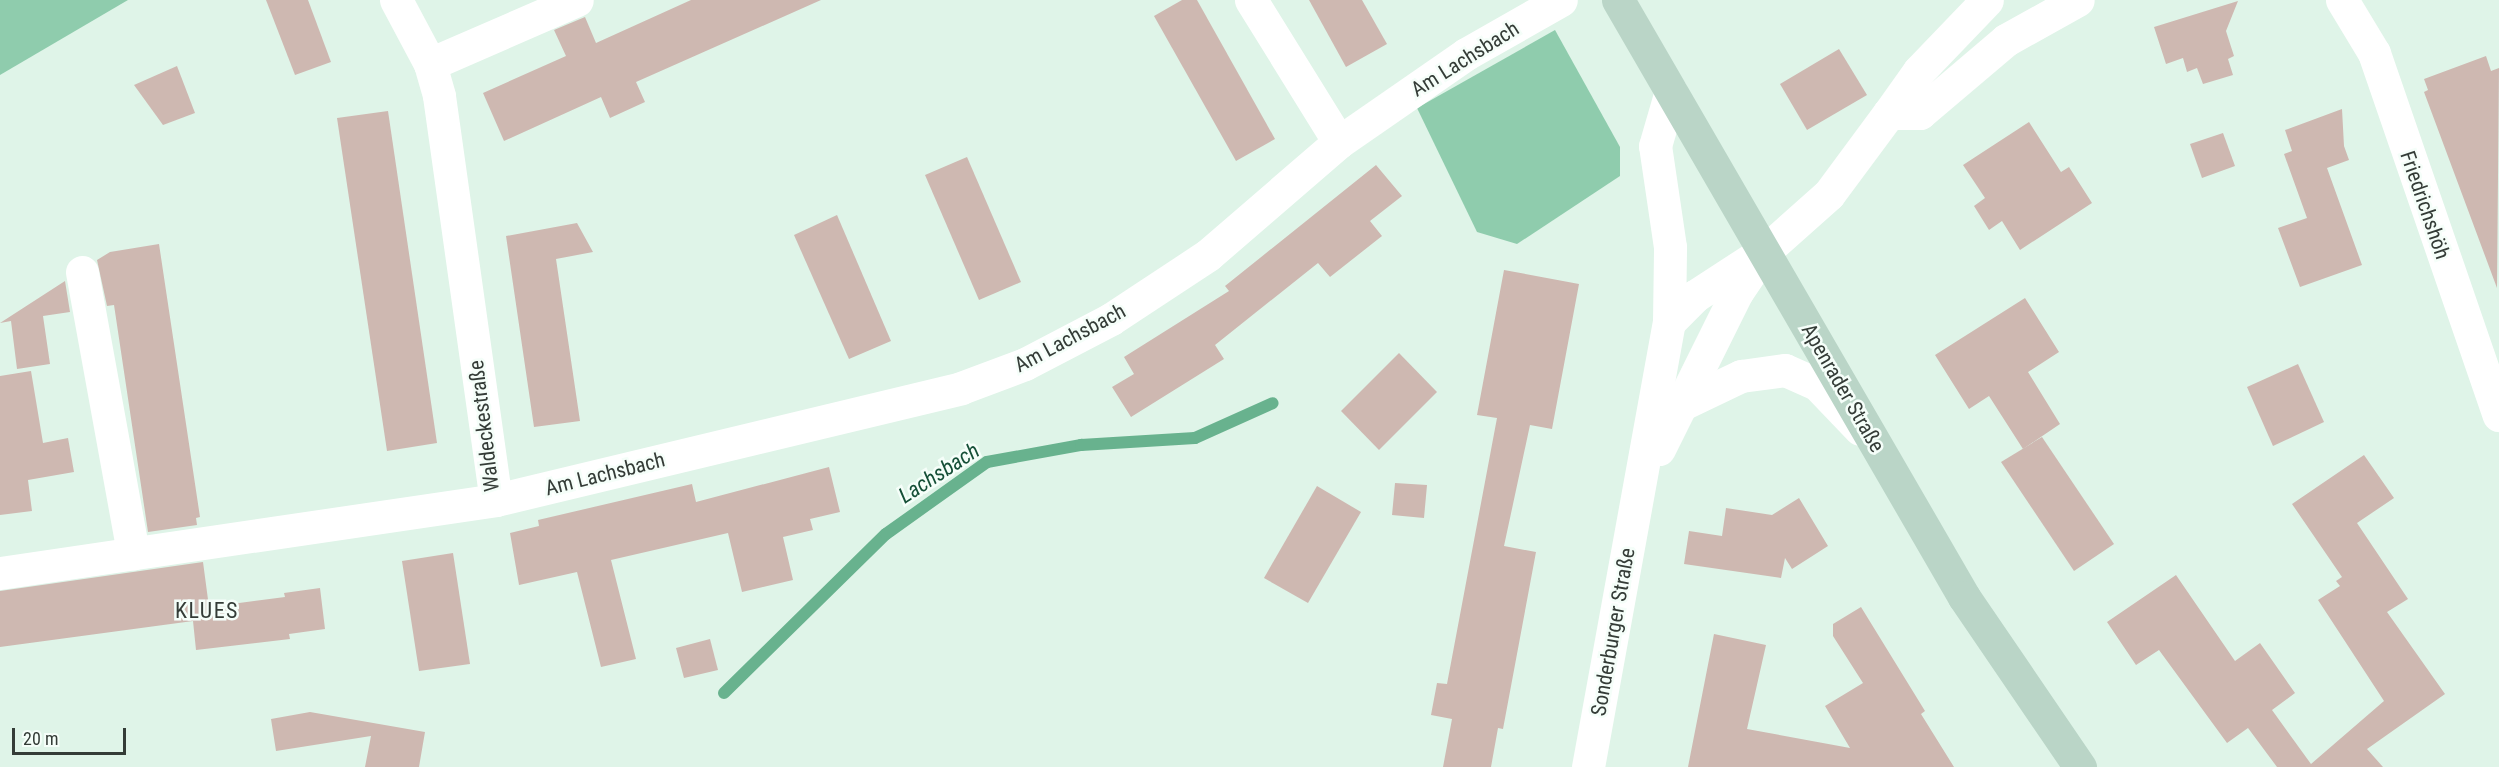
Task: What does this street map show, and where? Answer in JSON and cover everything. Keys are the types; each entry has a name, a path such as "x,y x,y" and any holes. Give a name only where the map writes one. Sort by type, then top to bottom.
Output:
{"main road":[{"name":"Apenrader Straße","path":"1618,0 1964,597 2080,767"}],"street":[{"name":"Waldeckestraße","path":"0,573 496,500 440,96 430,64 396,0"},
{"path":"430,64 577,0"},
{"path":"1251,0 1339,142"},
{"name":"Am Lachsbach","path":"496,500 961,388 1025,364 1111,319 1208,255 1339,142 1466,54 1561,0"},
{"path":"1669,322 1695,296 1764,252 1829,194 1919,71 1987,0"},
{"path":"1889,113 1920,113 2006,40 2078,0"},
{"name":"Friedrichshöh","path":"2342,0 2374,53 2499,415"},
{"name":"Sonderburger Straße","path":"1588,767 1669,322 1670,247 1655,146 1671,91"},
{"name":"Sonderburger Straße","path":"1638,497 1678,406 1737,292 1764,252"},
{"path":"82,272 133,553"},
{"path":"1678,406 1741,376 1785,370 1817,384 1877,447"}],"green space":[{"path":"0,0 128,0 0,75"},
{"path":"1555,30 1620,147 1620,176 1517,244 1477,232 1417,108"}],"building":[{"path":"266,0 308,0 331,62 295,75"},
{"path":"691,0 821,0 636,82 645,102 610,118 601,97 504,141 483,93 566,56 554,30 585,17 596,43"},
{"path":"1182,0 1197,0 1275,139 1236,161 1154,16"},
{"path":"1309,0 1362,0 1387,44 1346,67"},
{"path":"2238,1 2226,31 2234,56 2228,59 2233,75 2203,84 2197,68 2187,72 2183,58 2166,64 2154,27"},
{"path":"1839,49 1867,95 1807,130 1780,84"},
{"path":"2486,56 2491,71 2499,68 2497,288 2424,92 2428,90 2424,79"},
{"path":"177,66 195,113 163,125 134,85"},
{"path":"2342,109 2344,146 2349,160 2327,168 2362,265 2300,287 2278,228 2307,218 2284,154 2292,151 2285,130"},
{"path":"388,111 437,443 387,451 337,118"},
{"path":"2029,122 2061,172 2069,167 2092,203 2020,250 2002,221 1989,230 1974,206 1985,198 1963,165"},
{"path":"2223,133 2235,166 2202,178 2190,144"},
{"path":"967,157 1021,282 979,300 925,175"},
{"path":"1376,165 1402,196 1370,221 1382,236 1330,277 1318,263 1215,345 1224,359 1131,417 1112,387 1134,374 1124,357 1229,291 1225,286"},
{"path":"837,215 891,341 849,359 794,235"},
{"path":"577,223 593,252 556,259 580,421 534,427 506,236"},
{"path":"159,244 200,517 196,518 197,525 148,532 114,305 107,306 97,260 110,252"},
{"path":"1504,270 1579,284 1552,429 1530,425 1504,546 1536,552 1503,729 1498,728 1491,767 1443,767 1452,719 1431,715 1437,683 1447,684 1497,418 1477,415"},
{"path":"65,281 70,312 43,316 50,364 17,369 11,321 0,323"},
{"path":"2025,298 2059,352 2028,372 2060,424 2023,449 1989,396 1969,409 1935,355"},
{"path":"1399,353 1437,392 1379,450 1341,411"},
{"path":"2298,364 2324,422 2273,446 2247,387"},
{"path":"31,371 43,443 68,438 74,472 28,480 32,511 0,515 0,376"},
{"path":"2042,437 2114,544 2074,571 2001,462"},
{"path":"2364,455 2394,498 2357,523 2408,599 2387,612 2445,694 2367,749 2383,767 2277,767 2248,728 2227,743 2159,650 2136,665 2107,622 2176,575 2235,661 2260,643 2295,693 2272,710 2311,764 2384,701 2318,600 2340,586 2336,581 2342,577 2292,504"},
{"path":"829,467 840,512 810,519 813,530 783,537 793,580 742,592 728,533 611,560 636,659 601,667 577,572 519,585 510,533 539,526 538,520 692,484 696,502"},
{"path":"1395,483 1427,485 1424,518 1392,515"},
{"path":"1317,486 1361,512 1308,603 1264,578"},
{"path":"1799,498 1828,546 1792,569 1785,558 1781,578 1684,564 1689,531 1722,536 1726,508 1772,515"},
{"path":"453,553 470,664 419,671 402,561"},
{"path":"203,562 209,607 285,597 284,593 320,588 325,629 289,634 290,639 196,650 193,621 0,647 0,591"},
{"path":"1861,607 1925,711 1921,714 1954,767 1688,767 1714,634 1766,645 1747,729 1850,748 1825,706 1863,683 1833,636 1833,624"},
{"path":"710,639 718,670 684,678 676,648"},
{"path":"310,712 425,732 419,767 365,767 371,736 276,751 271,719"}],"waterway":[{"name":"Lachsbach","path":"724,693 886,534 987,462 1081,445 1195,438 1273,403"}],"district":[{"name":"KLUES","path":"207,611"}]}
